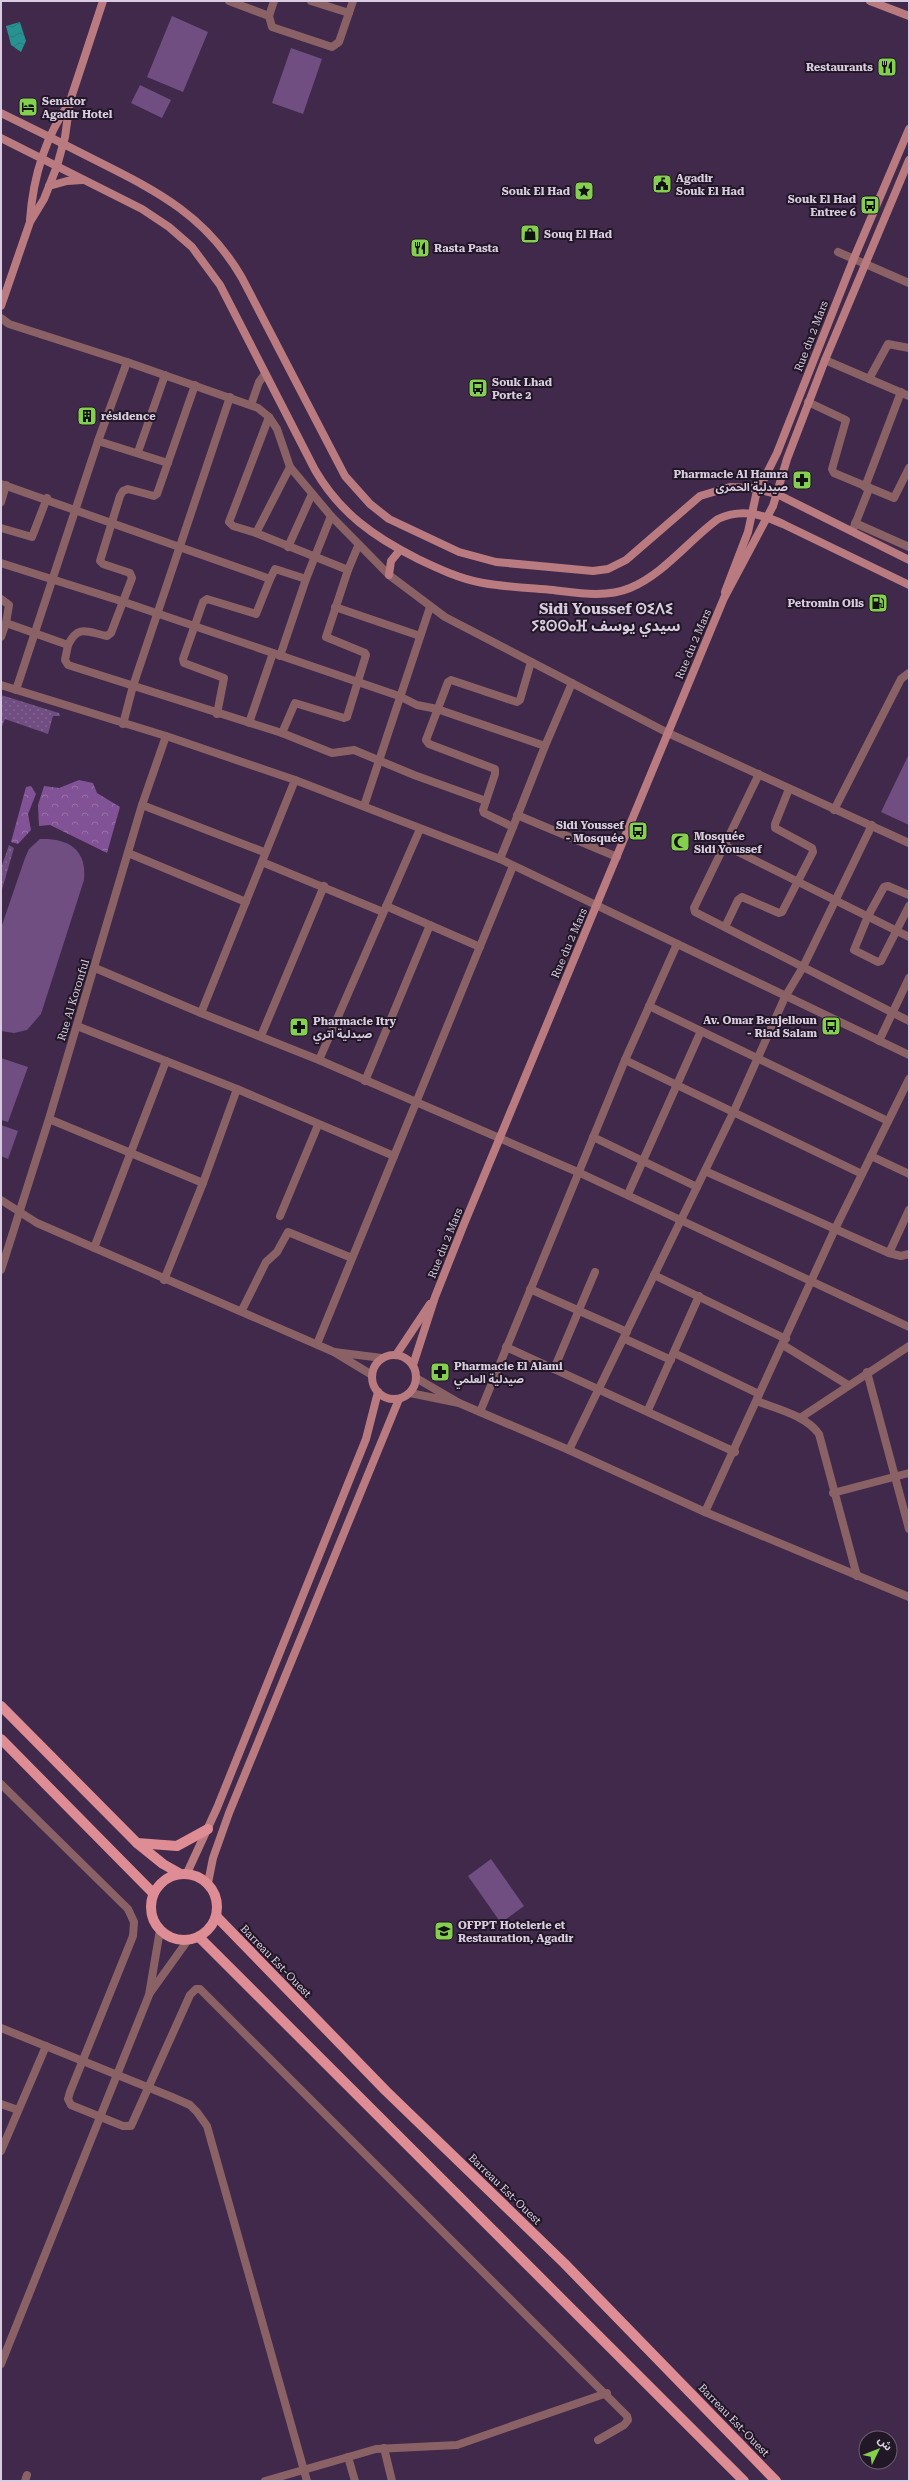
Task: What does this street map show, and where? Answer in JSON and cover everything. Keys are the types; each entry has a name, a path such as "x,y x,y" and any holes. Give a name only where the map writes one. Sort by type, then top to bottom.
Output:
{"main road":[{"path":"1,1706 137,1843 163,1864 183,1873 199,1877 208,1883 217,1899 216,1916 207,1932 199,1937 188,1940 173,1938 160,1930 151,1913 153,1893 163,1880 183,1873"},
{"path":"1,1739 153,1893"},
{"path":"137,1843 177,1846 208,1828"},
{"name":"Barreau Est-Ouest","path":"216,1916 386,2091 564,2263 776,2481"},
{"path":"199,1937 744,2481"}],"street":[{"path":"1,306 30,222 49,186 57,166 64,144 70,101 103,1"},
{"path":"229,1 269,16"},
{"path":"274,1 269,16 270,24 275,29 332,47 339,42 353,1"},
{"path":"311,1 349,13"},
{"path":"870,1 909,16"},
{"path":"30,222 33,192 41,158 50,137 70,101"},
{"path":"1,112 163,195 187,211 215,238 242,278 345,476 370,504 400,525 447,547 483,559 593,571 608,568 626,560 692,502 705,493 730,487 758,489 777,494 909,560"},
{"name":"Rue du 2 Mars","path":"724,598 730,573 748,532 751,513 758,489 780,447 854,258 909,129"},
{"path":"1,138 156,218 192,247 220,285 315,470 330,493 357,522 379,539 400,550 442,570 484,583 603,594 623,591 644,581 718,519 730,514 751,513 767,517 909,585"},
{"name":"Rue du 2 Mars","path":"413,1365 435,1297 499,1140 724,598 767,517 777,494 783,470 808,402 865,262 907,174 909,160"},
{"path":"49,186 67,181 85,181"},
{"path":"838,252 865,262 909,283"},
{"path":"1,318 10,324 252,405 269,417 277,429 290,467 331,516 358,546 389,575 430,607 465,629 668,733 834,810 872,825 909,844"},
{"path":"869,379 888,344 909,348"},
{"path":"825,360 909,396"},
{"path":"16,690 77,509 98,441 127,362"},
{"path":"252,405 259,382 265,374"},
{"path":"138,452 165,375"},
{"path":"195,385 156,495 128,490 123,491 112,523 100,561 132,576 124,602 109,636 80,630 75,632 68,646 64,660 68,665 249,723 332,752 354,750 414,775 486,801"},
{"path":"852,532 901,392"},
{"path":"123,724 133,686 230,397"},
{"path":"808,402 846,420 832,471 867,488 891,498 895,498 909,468"},
{"path":"269,417 229,520 233,526 256,533 348,570"},
{"path":"98,441 138,452 168,463"},
{"path":"256,533 290,467"},
{"path":"1,502 4,485 47,498 112,523 270,579"},
{"path":"288,547 312,494"},
{"path":"1,528 32,537 47,498"},
{"path":"249,723 331,516"},
{"path":"855,522 909,546"},
{"path":"282,734 296,703 346,718 366,654 326,638 348,570 358,546"},
{"path":"389,575 391,561 400,550"},
{"path":"1,563 124,602 399,696 418,705 437,709 545,746"},
{"path":"217,714 224,678 183,661 203,602 207,599 256,614 270,579 276,569 306,579"},
{"path":"1,599 9,605 6,623 1,637"},
{"path":"364,806 381,760 399,696 430,607"},
{"path":"335,608 420,636"},
{"path":"6,623 68,646"},
{"path":"513,827 486,815 483,810 496,774 495,769 427,742 446,683 450,680 514,702 519,701 531,662"},
{"path":"834,810 901,679 909,673"},
{"path":"500,859 545,746 572,684"},
{"path":"1,685 123,724 166,736 295,780 500,859 785,997 909,1055"},
{"name":"Rue Al Koronful","path":"1,1270 18,1212 50,1119 142,804 166,736"},
{"path":"759,774 694,908 695,912 909,1021"},
{"path":"201,1014 262,862 264,852 295,780"},
{"path":"725,927 738,900 744,897 781,913 799,882 813,850 774,826 788,789"},
{"path":"142,804 264,852"},
{"path":"517,815 617,857"},
{"path":"569,1450 626,1336 680,1219 734,1111 785,997 803,967 834,900 872,825"},
{"path":"319,1060 420,829"},
{"path":"724,845 909,937"},
{"path":"128,853 246,902"},
{"path":"262,862 430,925 480,947"},
{"path":"317,1344 394,1156 417,1104 513,866"},
{"path":"261,1036 324,886"},
{"path":"909,895 886,886 868,916 854,949 878,962 881,961 909,906"},
{"path":"365,1081 430,925"},
{"path":"480,1412 530,1289 580,1173 593,1137 625,1060 677,944"},
{"path":"95,968 201,1014 261,1036 319,1060 499,1140 628,1194 909,1327"},
{"path":"879,1041 909,978"},
{"path":"649,1006 758,1057 888,1121"},
{"path":"77,1026 236,1089 394,1156"},
{"path":"628,1194 641,1161 701,1031"},
{"path":"625,1060 734,1111 862,1174"},
{"path":"94,1248 166,1062"},
{"path":"705,1512 735,1452 758,1398 813,1281 835,1229 909,1079"},
{"path":"164,1280 203,1183 236,1089"},
{"path":"50,1119 203,1183"},
{"path":"280,1216 318,1125"},
{"path":"593,1137 697,1187"},
{"path":"871,1156 909,1174"},
{"path":"705,1171 889,1253 900,1256 909,1254"},
{"path":"1,1200 37,1223 164,1280 242,1310 317,1344 334,1352 372,1375"},
{"path":"889,1253 909,1210"},
{"path":"242,1310 266,1262 277,1252 288,1232 352,1258"},
{"path":"554,1369 595,1272"},
{"path":"654,1275 698,1296 784,1342 848,1385"},
{"path":"530,1289 580,1310 626,1336 800,1418 814,1428 822,1441 834,1493 858,1576"},
{"path":"648,1410 673,1357 698,1296"},
{"name":"Rue du 2 Mars","path":"396,1355 435,1297"},
{"path":"800,1418 867,1372 909,1346"},
{"path":"506,1347 648,1410 735,1452"},
{"path":"334,1352 382,1358 396,1355 406,1358 413,1365 416,1378 410,1393 399,1399 384,1397 378,1392 373,1384 372,1375 375,1366 382,1358"},
{"path":"867,1372 909,1529"},
{"path":"416,1378 459,1404"},
{"path":"183,1873 208,1828 366,1439 378,1392"},
{"path":"410,1393 459,1404 480,1412 569,1450 705,1512 909,1597"},
{"path":"208,1883 213,1858 229,1813 399,1399"},
{"path":"834,1493 909,1473"},
{"path":"1,1784 128,1909 134,1922 133,1936 70,2092 69,2103 73,2107 98,2117 126,2127 131,2126 190,1995 196,1989 200,1989 607,2393 628,2420 624,2426 598,2440"},
{"path":"1,2364 63,2212 98,2117 148,1995 160,1930"},
{"path":"148,1995 188,1940"},
{"path":"1,2028 82,2062 148,2087 190,2105 198,2112 207,2126 307,2481"},
{"path":"1,2152 46,2046"},
{"path":"1,2104 18,2110"},
{"path":"264,2481 384,2448 457,2445 607,2393"},
{"path":"384,2448 392,2481"},
{"path":"348,2457 355,2481"}],"shaded area":[{"path":"172,16 208,32 183,92 147,77"},
{"path":"291,48 322,59 303,114 272,103"},
{"path":"140,85 171,100 162,118 131,103"},
{"path":"1,695 59,713 60,716 53,716 48,734 5,719 1,729"},
{"path":"909,754 909,825 881,812"},
{"path":"40,839 60,841 74,848 82,861 84,880 41,1014 27,1030 14,1033 1,1031 1,928 25,858 29,849"},
{"path":"9,845 14,848 1,893 1,868"},
{"path":"1,1058 28,1067 8,1122 1,1120"},
{"path":"1,1125 18,1131 8,1159 1,1156"},
{"path":"491,1859 524,1906 501,1923 468,1876"}],"green space":[{"path":"79,780 93,783 97,793 120,807 107,853 50,825 39,826 38,805 44,786 59,788"},
{"path":"31,786 36,794 28,814 31,830 18,844 11,842 26,787"}],"water":[{"path":"20,22 26,41 21,52 11,45 6,26"}],"place":[{"name":"Restaurants","path":"887,67"},
{"name":"Senator Agadir Hotel","path":"28,107"},
{"name":"Agadir Souk El Had","path":"662,184"},
{"name":"Souk El Had","path":"584,191"},
{"name":"Souk El Had Entree 6","path":"870,205"},
{"name":"Souq El Had","path":"530,234"},
{"name":"Rasta Pasta","path":"420,248"},
{"name":"Souk Lhad Porte 2","path":"478,388"},
{"name":"résidence","path":"87,416"},
{"name":"Pharmacie Al Hamra صيدلية الحمرى","path":"802,480"},
{"name":"Petromin Oils","path":"878,603"},
{"name":"Sidi Youssef - Mosquée","path":"638,831"},
{"name":"Mosquée Sidi Youssef","path":"680,842"},
{"name":"Av. Omar Benjelloun - Riad Salam","path":"831,1026"},
{"name":"Pharmacie Itry صيدلية اتري","path":"299,1027"},
{"name":"Pharmacie El Alami صيدلية العلمي","path":"440,1372"},
{"name":"OFPPT Hotelerie et Restauration, Agadir","path":"444,1931"}],"district":[{"name":"Sidi Youssef ⵙⵉⴷⵉ ⵢⵓⵙⵙⴰⴼ سيدي يوسف","path":"606,618"}]}
